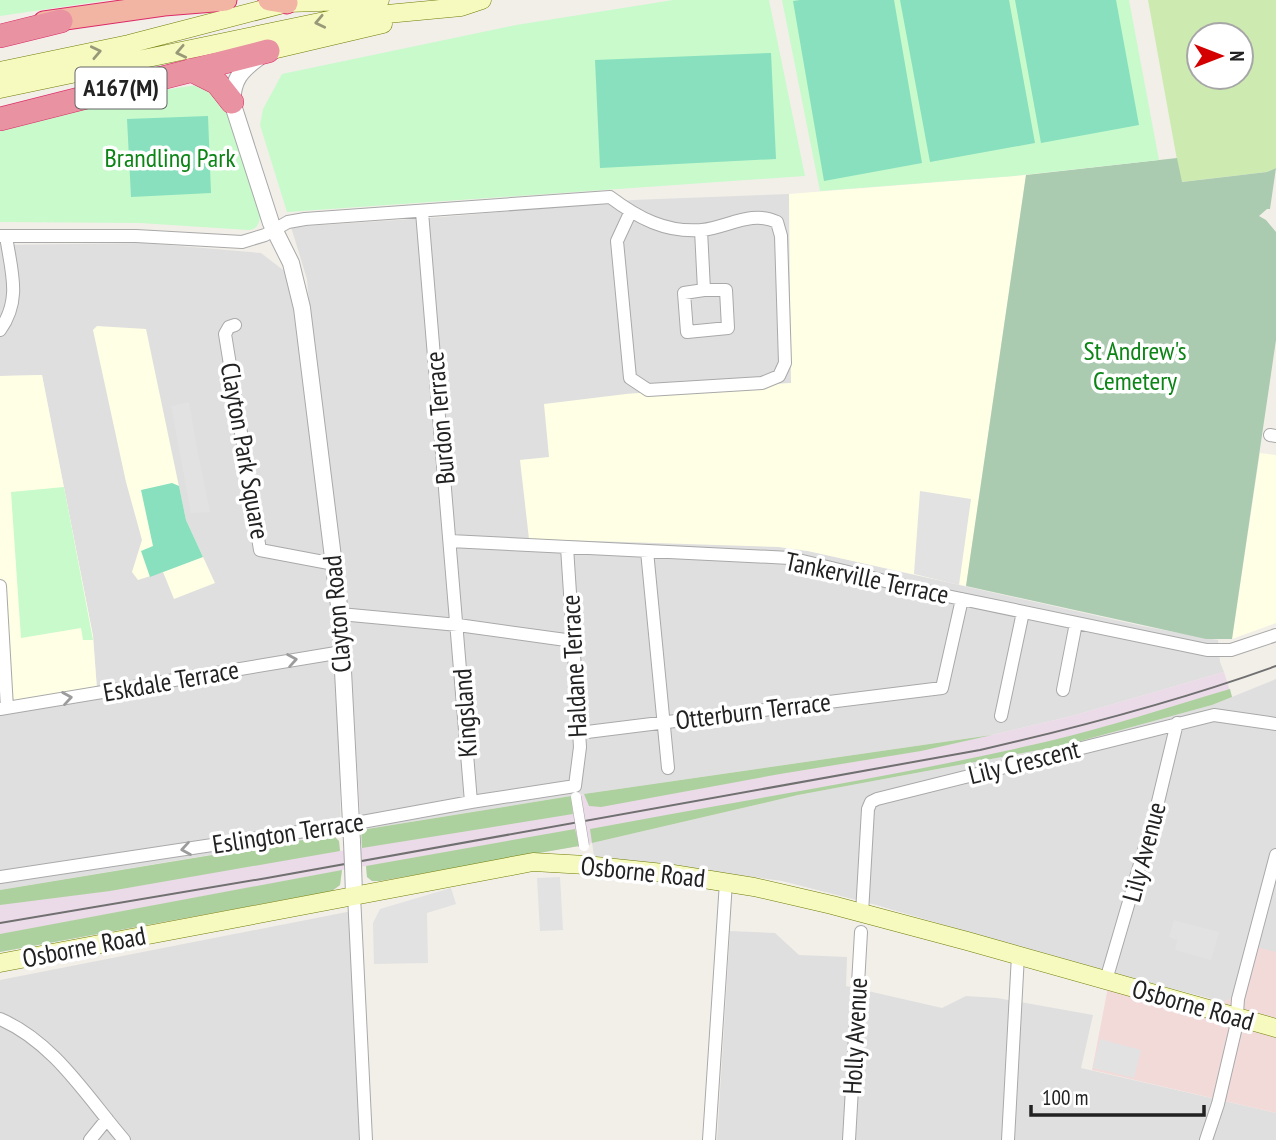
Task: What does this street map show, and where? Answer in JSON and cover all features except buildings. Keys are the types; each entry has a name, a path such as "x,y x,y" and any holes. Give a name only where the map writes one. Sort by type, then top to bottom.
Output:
{"highway":[{"path":"0,36 61,21 164,5 226,0"},
{"path":"0,27 28,27"},
{"name":"A167(M)","path":"0,119 268,51"},
{"name":"A167(M)","path":"191,70 217,83 232,102"}],"main road":[{"path":"42,72 129,44 278,2 380,0"},
{"path":"268,51 461,8 481,0"},
{"path":"8,79 334,19 461,8"},
{"name":"Osborne Road","path":"0,963 533,862 586,865 726,881 1018,955 1276,1028"}],"street":[{"path":"232,102 233,86 242,69 268,51"},
{"name":"Clayton Road","path":"232,102 274,230 297,281 334,565 340,614 366,1140"},
{"path":"0,330 11,310 15,293 3,236 136,236 242,242 288,222 305,219 610,197 630,213 656,226 701,230 764,216 777,222 781,236 785,363 779,376 762,383 648,390 629,378 617,241 630,213"},
{"name":"Burdon Terrace","path":"422,212 458,625"},
{"path":"701,230 704,290"},
{"path":"704,290 726,290 728,328 687,332 684,293 704,290"},
{"name":"Clayton Park Square","path":"235,325 229,327 225,334 260,551 334,565"},
{"name":"Tankerville Terrace","path":"450,541 790,558 962,599 1218,651 1241,647 1276,635"},
{"name":"Haldane Terrace","path":"567,547 579,733 575,792 584,846"},
{"path":"647,551 668,768"},
{"path":"0,586 4,708"},
{"name":"Otterburn Terrace","path":"579,733 942,688 962,599"},
{"path":"1001,716 1023,612"},
{"path":"340,614 458,625 573,641"},
{"path":"1063,690 1076,623"},
{"name":"Kingsland","path":"458,625 471,802"},
{"name":"Eskdale Terrace","path":"4,708 342,652"},
{"name":"Lily Crescent","path":"862,914 869,809 871,802 877,799 1214,715 1276,724"},
{"name":"Lily Avenue","path":"1107,980 1157,806 1177,723"},
{"name":"Eslington Terrace","path":"0,877 351,824 471,802 575,792"},
{"path":"1206,1140 1218,1104 1236,1027 1239,993 1273,882 1276,855"},
{"path":"709,1140 726,881"},
{"name":"Holly Avenue","path":"849,1140 861,932"},
{"path":"1008,1140 1018,955"},
{"path":"0,1019 36,1040 58,1061 124,1140"},
{"path":"90,1140 107,1119"}],"shaded area":[{"path":"1026,175 966,586 779,547 529,539 520,460 549,457 544,404 626,394 791,383 789,194"},
{"path":"789,194 791,383 626,394 549,458 521,460 779,547 1218,640 1224,672 1072,716 992,735 584,794 361,830 347,605 312,339 307,279 291,227 633,200"},
{"path":"145,243 261,253 287,273 292,288 336,610 341,833 0,890 0,705 97,689 93,636 42,375 0,376 0,245"},
{"path":"97,326 146,329 186,520 215,583 174,599 163,572 138,580 132,572 142,540 126,482 93,330"},
{"path":"42,375 93,636 97,690 0,705 0,376"},
{"path":"189,402 210,512 191,513 171,406"},
{"path":"1260,453 1276,455 1276,623 1232,639"},
{"path":"920,491 971,499 959,585 914,574"},
{"path":"1224,672 1232,697 1212,705 1066,745 798,795 579,846 380,881 372,881 367,877 366,866 342,870 340,885 332,891 0,952 0,890 333,835 339,841 340,851 362,848 361,830 584,794 992,735 1072,716"},
{"path":"1276,679 1276,952 1245,992 1224,1002 1099,970 876,905 782,881 594,856 592,843 798,795 1066,745 1212,705"},
{"path":"560,877 563,930 540,931 537,878"},
{"path":"451,888 456,904 427,913 428,963 374,964 373,923 380,909"},
{"path":"352,911 364,1140 0,1140 0,980"},
{"path":"1174,920 1219,932 1211,960 1175,950 1177,940 1169,937"},
{"path":"730,931 775,933 799,955 847,957 846,986 942,1008 966,996 997,998 1093,1015 1081,1068 1276,1113 1276,1140 717,1140"},
{"path":"1257,947 1276,952 1276,1113 1092,1070 1110,977 1224,1002 1245,991"},
{"path":"1100,1039 1141,1050 1134,1078 1093,1068"}],"green space":[{"path":"0,0 109,0 0,16"},
{"path":"673,0 769,0 805,176 287,212 260,125 263,109 282,74 516,25"},
{"path":"782,0 1129,0 1159,160 1014,176 820,191"},
{"path":"894,0 922,163 824,181 793,1"},
{"path":"900,0 1009,0 1035,143 930,162"},
{"path":"1015,0 1116,0 1139,125 1041,143"},
{"path":"1148,0 1276,0 1276,168 1267,172 1181,182"},
{"path":"771,53 776,159 600,168 595,60"},
{"name":"Brandling Park","path":"204,84 221,95 260,214 259,223 254,229 140,223 0,222 0,130 150,92"},
{"path":"208,116 211,193 131,197 127,119"},
{"name":"St Andrew's Cemetery","path":"1177,158 1182,182 1267,172 1276,168 1270,209 1259,216 1276,232 1276,340 1232,639 1206,639 966,586 1026,175"},
{"path":"172,483 179,486 186,520 203,557 150,577 141,551 153,546 141,490"},
{"path":"64,487 93,640 83,640 81,628 21,638 11,492"},
{"path":"1230,689 1232,697 1212,705 1066,745 798,795 592,843 590,829 989,755 1092,730"},
{"path":"992,735 921,751 601,807 589,806 584,794"},
{"path":"571,796 573,814 362,848 361,830"},
{"path":"575,829 579,846 380,881 372,881 367,877 366,866"},
{"path":"333,835 339,841 340,851 110,891 0,905 0,890"},
{"path":"342,870 340,885 332,891 0,952 0,934"}],"tram line":[{"path":"0,923 267,878 980,750 1129,712 1276,666"}]}
